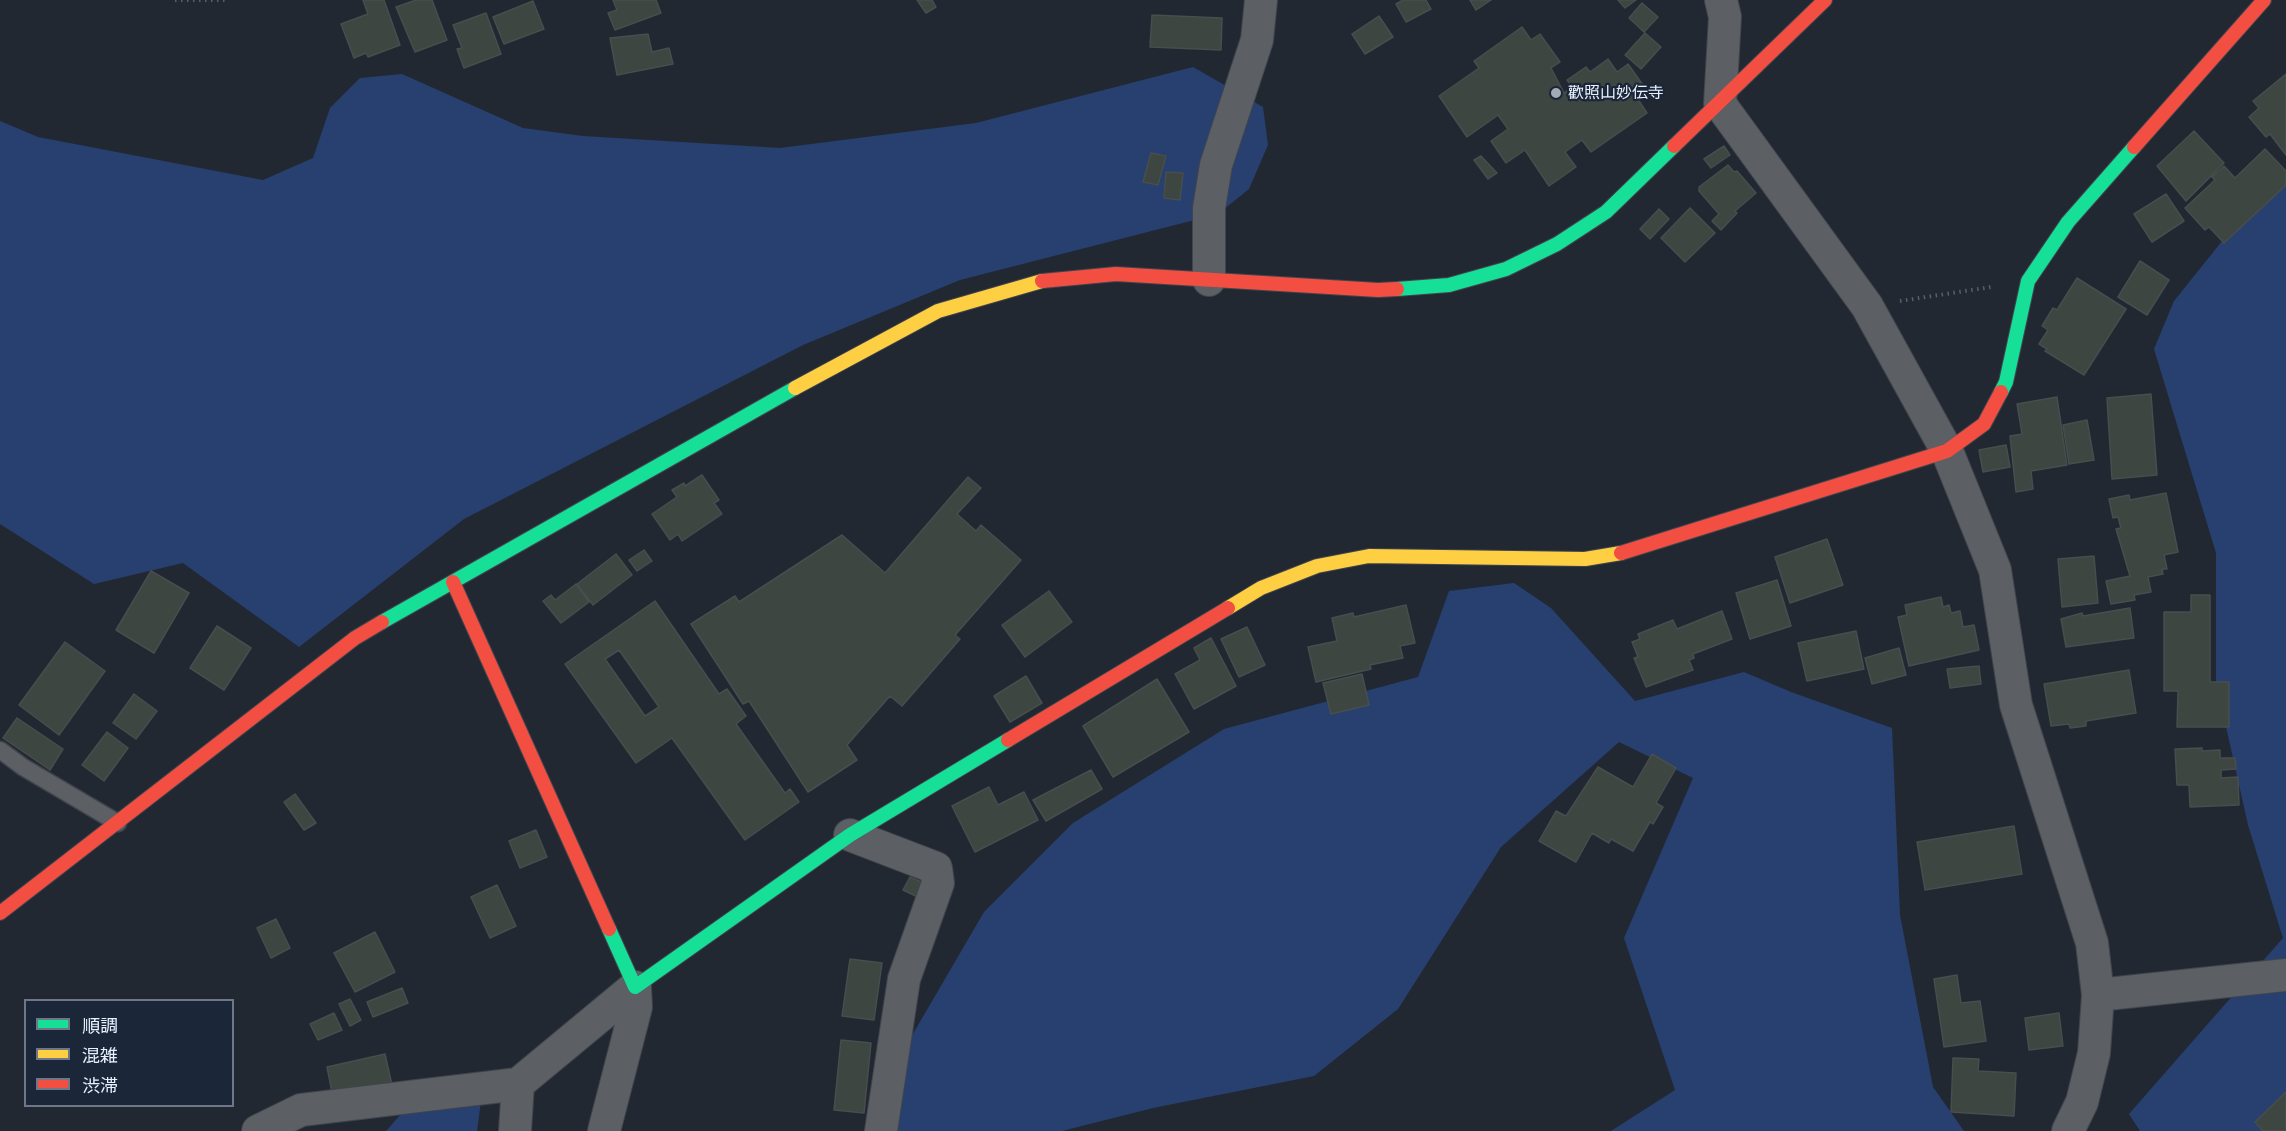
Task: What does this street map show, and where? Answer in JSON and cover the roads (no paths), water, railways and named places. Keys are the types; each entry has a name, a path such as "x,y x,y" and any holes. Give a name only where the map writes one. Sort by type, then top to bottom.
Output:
{"street":[{"path":"1209,280 1209,208 1216,165 1257,40 1261,0"},
{"path":"1721,0 1725,17 1720,104 1867,306 1947,452 1995,570 2016,705 2092,944 2098,995 2094,1053 2082,1102 2068,1131"},
{"path":"0,913 355,639 857,353 938,311 1036,282 1116,274 1378,290 1449,285 1506,270 1557,244 1606,212 1825,0"},
{"path":"258,1131 301,1110 518,1084 635,987 850,835 1261,588 1317,566 1369,556 1585,559 1636,550 1947,452 1984,424 2006,382 2028,281 2068,222 2264,0"},
{"path":"453,582 635,987 636,1007 604,1131"},
{"path":"850,835 936,868 938,883 904,979 882,1131"},
{"path":"2098,995 2286,975"},
{"path":"515,1131 518,1084"}],"lane":[{"path":"0,750 22,767 118,824"}],"place":[{"name":"歡照山妙伝寺","path":"1556,93"}]}
